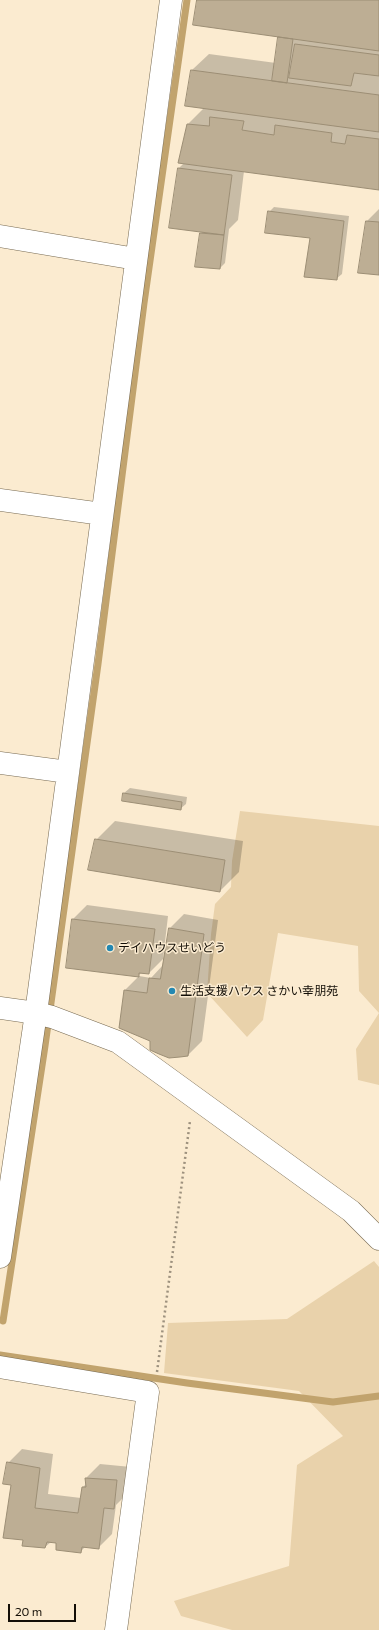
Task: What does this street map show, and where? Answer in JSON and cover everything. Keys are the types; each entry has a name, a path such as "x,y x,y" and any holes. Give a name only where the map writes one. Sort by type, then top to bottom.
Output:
{"street":[{"path":"0,1257 42,1014 68,772 171,0"},
{"path":"0,236 136,259"},
{"path":"0,500 102,514"},
{"path":"0,764 68,772"},
{"path":"0,1008 42,1014 118,1042 351,1211 379,1239"},
{"path":"0,1367 148,1392 116,1630"}],"path":[{"path":"157,1371 193,1097"}],"shaded area":[{"path":"240,811 379,826 379,1013 359,991 358,946 278,933 263,1020 247,1037 207,993 211,934 215,904 231,887 232,861"},
{"path":"379,1013 379,1085 358,1080 356,1049"},
{"path":"374,1261 379,1267 379,1630 232,1630 181,1616 174,1601 289,1566 297,1465 343,1436 299,1391 164,1373 168,1323 287,1319"}],"building":[{"path":"197,0 379,0 379,51 193,25"},
{"path":"278,37 293,39 287,83 272,81"},
{"path":"295,44 379,55 379,76 354,73 351,86 289,78"},
{"path":"191,70 379,95 379,132 185,106"},
{"path":"210,117 244,121 242,130 274,135 275,125 332,133 331,142 345,144 347,135 379,139 379,190 178,163 187,124 209,126"},
{"path":"178,168 232,175 224,235 169,228"},
{"path":"268,211 344,221 337,280 304,277 310,238 265,233"},
{"path":"366,221 379,222 379,275 358,273"},
{"path":"200,233 224,235 220,269 195,267"},
{"path":"123,793 182,802 181,810 122,801"},
{"path":"95,839 225,860 220,892 88,870"},
{"name":"デイハウスせいどう","path":"72,919 155,929 149,974 139,973 139,977 66,968"},
{"name":"生活支援ハウス さかい幸朋苑","path":"169,928 204,934 188,1056 169,1058 150,1050 150,1041 119,1028 124,990 147,993 149,978 160,979"},
{"path":"7,1462 40,1468 35,1508 78,1513 82,1487 86,1487 85,1478 117,1480 114,1509 104,1508 99,1549 82,1547 81,1553 56,1550 56,1543 47,1542 45,1548 22,1546 23,1540 3,1538 11,1485 3,1484"}],"waterway":[{"path":"3,1321 45,1046 98,664 144,303 187,0"},
{"path":"0,1355 187,1383 333,1402 379,1396"}],"place":[{"name":"デイハウスせいどう","path":"110,948"},
{"name":"生活支援ハウス さかい幸朋苑","path":"172,991"}]}
